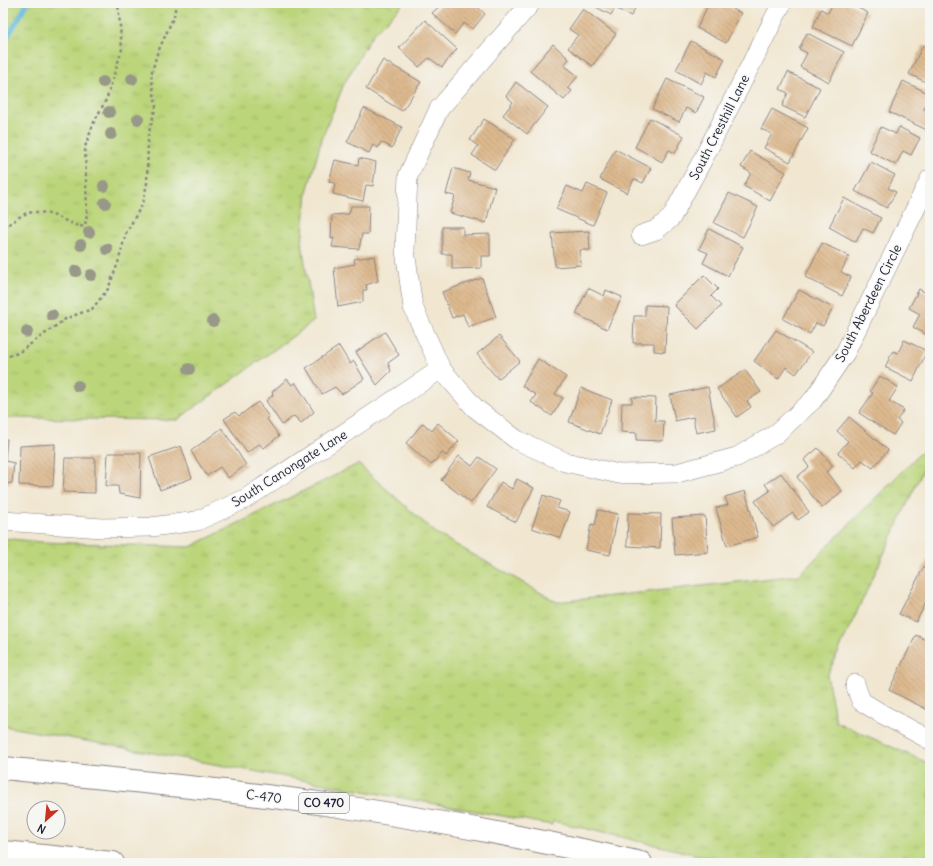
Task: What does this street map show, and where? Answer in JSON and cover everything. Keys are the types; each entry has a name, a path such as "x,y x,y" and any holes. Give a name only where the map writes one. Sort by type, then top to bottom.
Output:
{"highway":[{"name":"C-470","path":"3,768 209,789 332,805 468,827 641,863"},
{"path":"3,852 113,863"}],"street":[{"name":"South Aberdeen Circle","path":"531,3 439,109 408,176 405,250 413,307 441,369 475,408 517,440 565,462 619,474 677,473 737,457 776,434 813,400 845,353 930,179"},
{"name":"South Cresthill Lane","path":"641,235 656,230 671,218 702,161 782,3"},
{"name":"South Canongate Lane","path":"3,521 102,528 151,527 197,521 245,499 441,369"},
{"path":"855,684 861,701 930,740"}],"path":[{"path":"3,227 27,213 36,212 47,213 80,227 85,225 87,214 85,147 94,122 107,98 122,49 118,3"},
{"path":"3,358 18,353 67,318 92,309 108,289 118,263 126,233 142,203 147,183 148,136 156,106 151,75 157,54 174,16 176,3"}],"green space":[{"path":"3,3 404,3 372,35 344,84 322,138 307,192 302,244 314,321 177,420 3,418"},
{"path":"930,443 930,455 827,676 836,722 930,764 930,863 732,863 553,821 552,825 3,726 3,538 41,542 190,547 358,464 437,534 557,602 799,575"}],"building":[{"path":"437,3 473,3 485,14 473,29 464,23 455,34 432,13 440,6"},
{"path":"599,3 638,3 631,16 615,8 611,15 596,7"},
{"path":"709,3 720,3 741,13 726,43 697,28"},
{"path":"833,3 848,3 868,13 852,46 813,27 821,9 828,13"},
{"path":"583,9 616,34 592,66 568,48 578,35 569,29"},
{"path":"425,20 457,49 442,67 429,58 419,67 399,48"},
{"path":"807,33 844,52 829,82 800,67 807,53 799,49"},
{"path":"691,41 725,59 716,77 707,72 701,84 676,70"},
{"path":"553,44 569,59 564,65 578,76 568,88 572,91 564,100 530,71"},
{"path":"923,45 930,48 930,84 909,74"},
{"path":"383,60 421,82 402,111 366,89"},
{"path":"788,72 820,88 805,117 782,106 788,93 780,89"},
{"path":"667,79 704,97 696,113 686,108 679,122 652,109"},
{"path":"903,81 930,94 924,109 930,112 930,123 927,130 889,112"},
{"path":"516,82 548,107 527,134 503,115 513,102 506,96"},
{"path":"364,108 402,127 392,148 381,142 378,148 373,145 369,153 347,142"},
{"path":"772,109 808,128 790,162 764,148 772,134 761,129"},
{"path":"650,118 684,136 675,153 669,150 662,162 635,147"},
{"path":"484,119 515,139 495,170 472,155 478,146 470,140"},
{"path":"881,127 896,134 899,127 920,138 911,155 903,151 896,165 869,151"},
{"path":"615,149 651,168 643,183 634,179 627,193 600,179"},
{"path":"750,151 786,172 770,201 744,186 751,173 741,167"},
{"path":"359,158 376,162 373,186 366,185 363,201 333,194 335,183 329,182 335,160 358,165"},
{"path":"871,162 895,175 888,188 896,192 887,208 855,191"},
{"path":"453,168 470,173 468,180 495,187 486,223 450,213 455,196 446,194"},
{"path":"587,184 607,193 593,225 556,209 567,186 583,193"},
{"path":"729,193 758,207 743,237 714,223"},
{"path":"844,198 881,218 873,233 863,228 856,242 829,227"},
{"path":"351,206 369,206 368,234 362,234 359,249 332,247 334,238 331,239 332,215 349,214"},
{"path":"442,227 463,227 463,235 490,234 490,256 481,256 481,268 452,269 452,254 442,254"},
{"path":"709,229 743,247 728,276 703,263 708,253 699,249"},
{"path":"589,231 590,250 580,250 581,265 555,267 552,233"},
{"path":"822,243 849,256 841,272 851,277 842,296 805,277"},
{"path":"374,256 378,281 366,285 367,290 363,290 363,302 338,307 334,268 355,264 354,259"},
{"path":"704,275 718,289 711,296 721,306 698,329 674,305"},
{"path":"482,278 496,317 468,327 463,314 452,318 442,292"},
{"path":"588,288 604,296 606,290 622,297 607,329 576,314"},
{"path":"919,289 930,295 930,337 913,327 920,314 909,308"},
{"path":"799,290 833,308 823,326 816,323 810,334 783,319"},
{"path":"645,305 667,306 665,352 654,351 654,343 633,343 634,316 645,316"},
{"path":"776,330 812,352 796,374 786,367 778,379 754,361"},
{"path":"385,332 399,355 388,363 391,371 377,385 356,352"},
{"path":"499,336 520,361 498,379 477,354"},
{"path":"904,340 927,351 913,381 885,367 893,351 898,353"},
{"path":"339,346 350,364 354,361 364,379 342,394 335,387 322,394 306,368"},
{"path":"538,359 566,377 555,394 563,398 552,416 531,402 536,395 522,386"},
{"path":"745,370 761,392 747,401 751,407 737,417 717,389"},
{"path":"880,376 898,387 889,401 904,410 897,420 901,423 893,435 859,413 873,393 870,391"},
{"path":"287,379 292,385 295,382 314,412 301,423 294,416 282,425 266,401 273,395 272,392"},
{"path":"708,387 716,429 696,433 693,417 675,421 670,395"},
{"path":"581,388 612,400 600,434 569,422"},
{"path":"632,397 656,398 655,421 664,421 663,441 636,440 637,433 621,432 622,403 632,403"},
{"path":"258,402 269,417 267,419 279,436 264,448 259,444 247,453 224,419 235,412 239,416"},
{"path":"849,417 888,450 873,468 862,460 855,468 838,453 848,441 837,431"},
{"path":"423,423 432,431 438,423 459,441 446,456 442,453 431,465 406,443"},
{"path":"222,428 246,465 228,478 220,467 207,476 191,451"},
{"path":"3,439 7,439 5,461 14,463 12,483 3,484"},
{"path":"55,444 53,486 19,485 20,446"},
{"path":"181,446 192,478 160,490 149,457"},
{"path":"818,448 833,466 826,472 842,491 822,508 797,477 809,467 804,460"},
{"path":"108,453 141,453 140,498 119,494 118,486 106,486"},
{"path":"459,456 472,466 479,457 496,469 471,503 441,480"},
{"path":"65,458 95,458 95,493 63,492"},
{"path":"781,473 809,512 798,520 793,513 773,527 755,501 770,491 765,484"},
{"path":"517,479 534,488 516,522 487,507 501,482 512,489"},
{"path":"745,491 758,537 727,546 716,508 728,505 725,497"},
{"path":"543,495 560,501 557,508 570,512 561,538 532,528"},
{"path":"598,510 618,514 610,555 586,550 591,524 595,525"},
{"path":"628,513 661,514 660,548 627,546"},
{"path":"705,516 708,552 675,555 672,518"},
{"path":"930,555 930,595 916,622 899,614"},
{"path":"930,608 930,618 926,616"},
{"path":"916,635 930,642 930,711 889,690"}],"waterway":[{"path":"3,46 27,3"}]}
